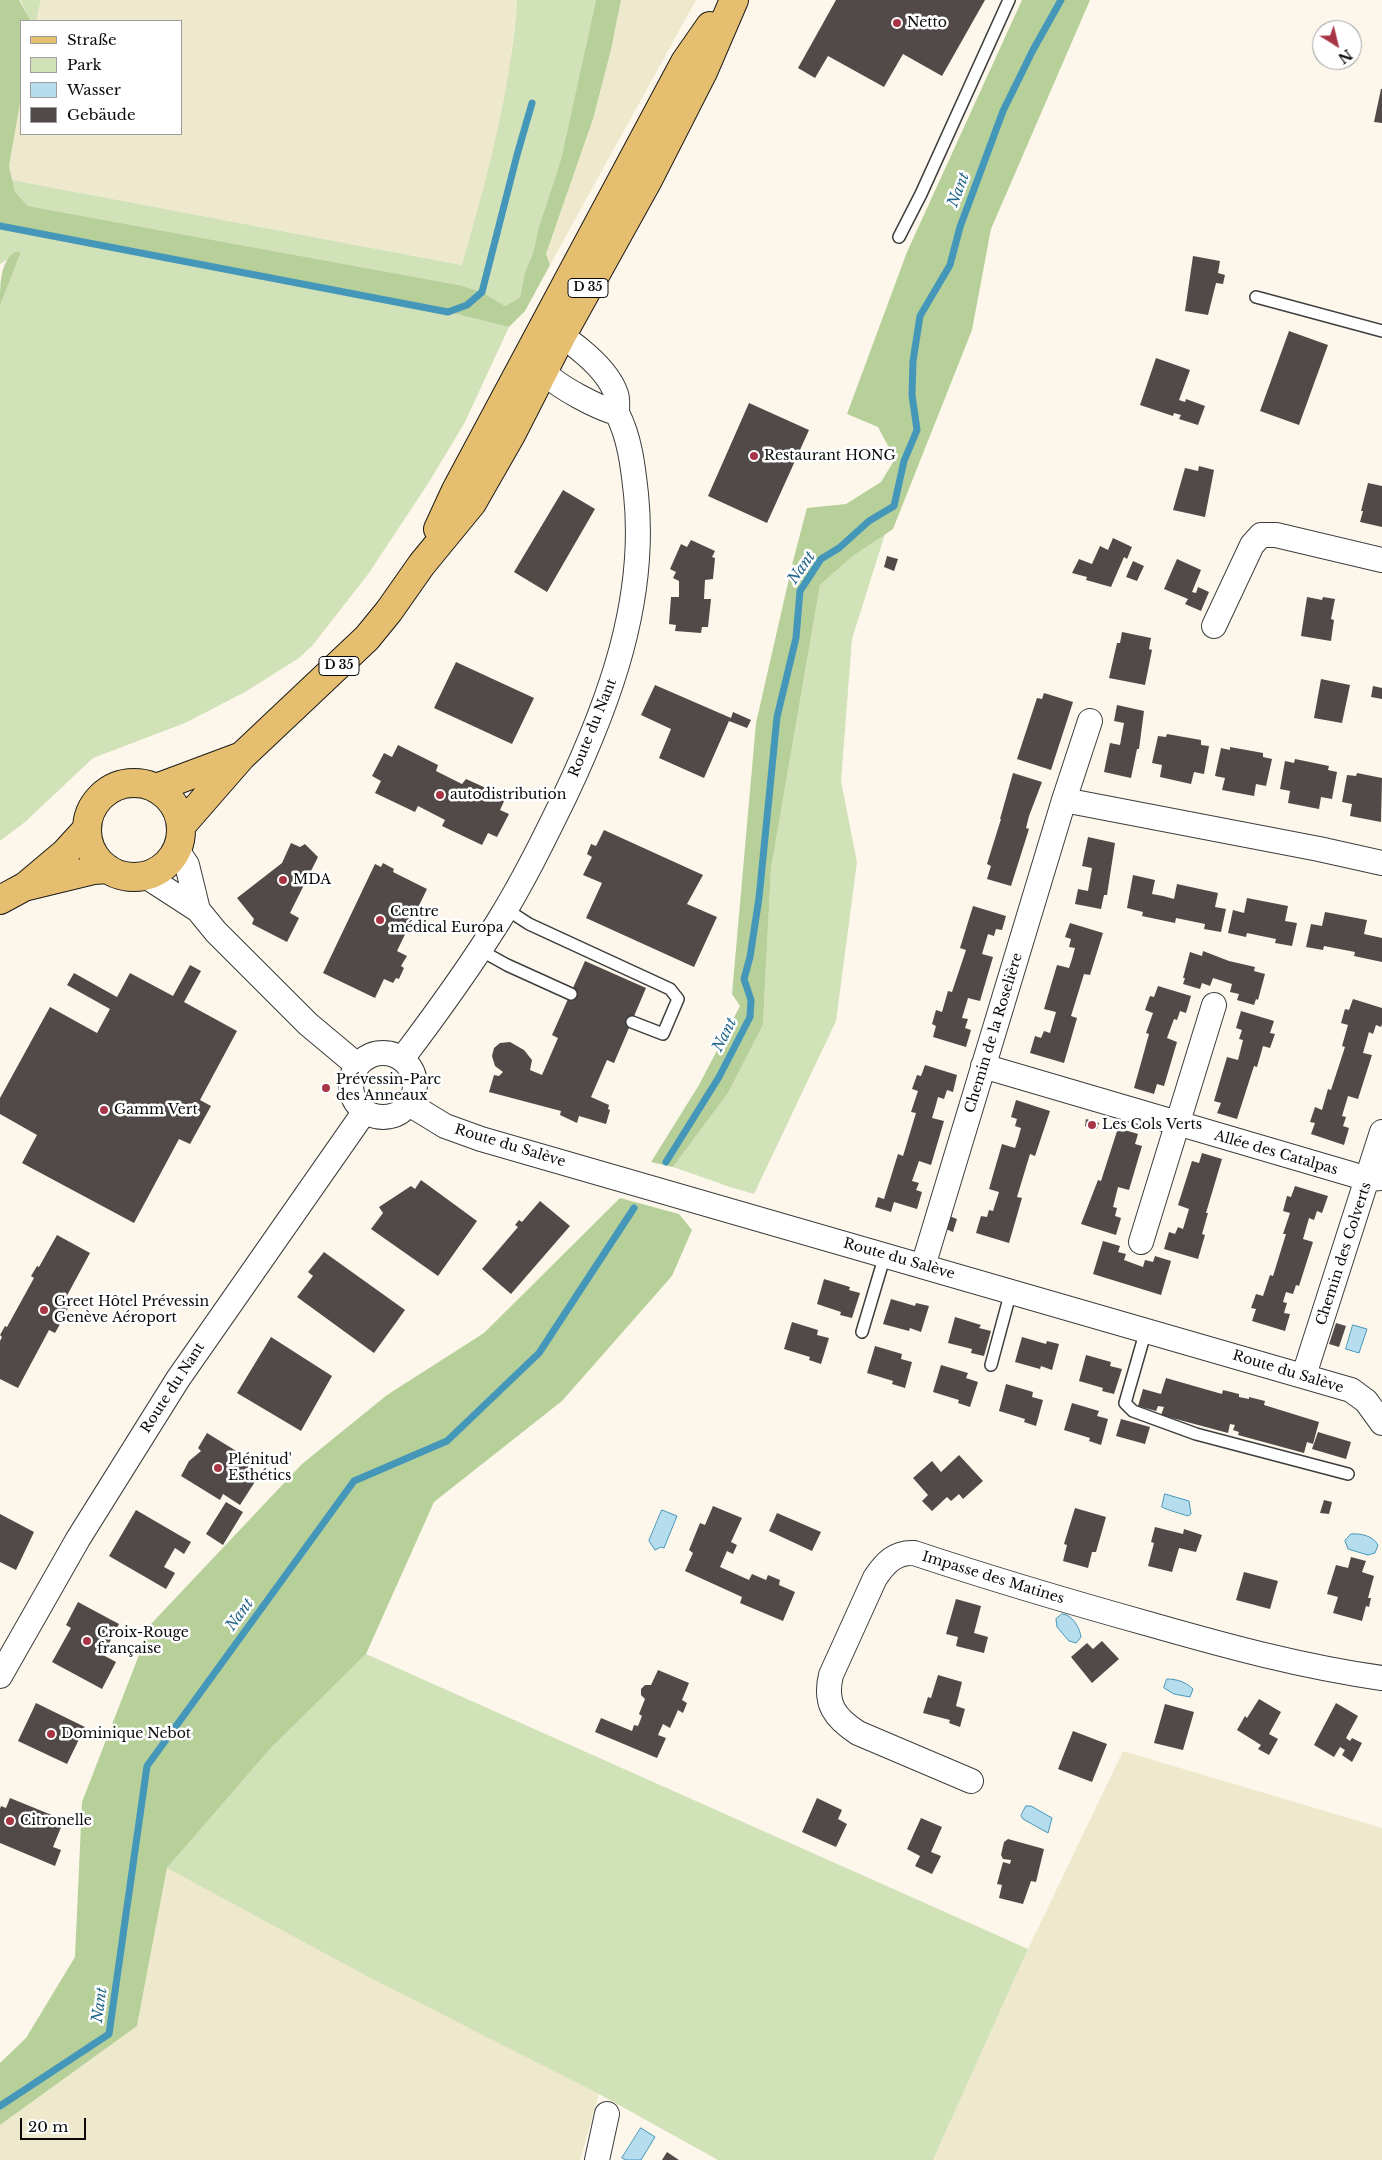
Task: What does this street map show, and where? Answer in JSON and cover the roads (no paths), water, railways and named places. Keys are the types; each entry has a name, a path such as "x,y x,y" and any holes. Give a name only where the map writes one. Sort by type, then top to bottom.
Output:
{"main road":[{"name":"D 35","path":"179,838 242,756 367,638 422,564 456,490 537,363 685,62 727,0"},
{"name":"D 35","path":"554,330 648,180 699,80 734,0"},
{"name":"D 35","path":"156,788 242,756"},
{"path":"24,887 94,870 108,869 129,876 144,875 161,868 179,838 179,814 173,804 156,788 145,784 121,784 110,789 93,806 87,829 88,841 93,852 108,869"},
{"path":"0,900 24,887 65,853 87,829"}],"street":[{"name":"Route du Nant","path":"402,1059 480,950 506,909 550,826 585,752 610,688 625,638 637,571 637,507 627,440 617,414 617,395 608,378 593,361 554,330"},
{"path":"537,363 586,401 617,414"},
{"path":"1214,626 1252,545 1261,535 1276,536 1382,560"},
{"name":"Chemin de la Roselière","path":"923,1266 1064,800 1090,721"},
{"path":"1064,800 1382,863"},
{"path":"179,838 198,910"},
{"path":"144,875 198,910 216,932 308,1024 357,1065"},
{"path":"1140,1242 1214,1005"},
{"path":"382,1052 402,1059 412,1070 414,1077 415,1091 409,1104 392,1116 378,1116 365,1111 356,1102 351,1090 352,1077 357,1065 368,1056 382,1052"},
{"name":"Allée des Catalpas","path":"983,1066 1177,1124 1375,1179"},
{"name":"Route du Salève","path":"409,1104 445,1126 481,1139 1351,1390 1366,1401 1382,1423"},
{"name":"Route du Nant","path":"0,1676 78,1539 173,1387 365,1111"},
{"name":"Chemin des Colverts","path":"1304,1375 1375,1179 1382,1132"},
{"name":"Impasse des Matines","path":"971,1781 858,1733 842,1722 829,1698 827,1690 831,1675 875,1578 887,1563 904,1553 914,1553 1011,1586 1222,1645 1309,1665 1382,1678"},
{"path":"597,2160 607,2114"}],"lane":[{"path":"899,237 921,194 1009,0"},
{"path":"1256,297 1382,331"},
{"path":"506,909 529,924 670,989 678,999 662,1034 632,1022"},
{"path":"480,950 507,965 571,994"},
{"path":"862,1332 885,1255"},
{"path":"991,1365 1011,1291"},
{"path":"1146,1330 1125,1403 1133,1411 1196,1434 1348,1474"}],"water":[{"path":"1353,1325 1367,1329 1359,1353 1346,1349"},
{"path":"1165,1494 1189,1501 1191,1514 1188,1516 1162,1507"},
{"path":"662,1510 677,1516 664,1548 661,1547 655,1550 649,1541"},
{"path":"1351,1534 1359,1534 1373,1539 1378,1545 1375,1553 1368,1555 1348,1549 1345,1541"},
{"path":"1062,1614 1069,1616 1079,1630 1081,1637 1076,1643 1069,1641 1057,1627 1056,1619"},
{"path":"1167,1679 1187,1684 1193,1689 1190,1697 1174,1694 1164,1688"},
{"path":"1026,1806 1031,1806 1052,1818 1048,1833 1023,1819 1021,1816"},
{"path":"641,2128 655,2137 641,2160 626,2160 622,2158"}],"waterway":[{"name":"Nant","path":"666,1162 719,1077 750,1017 751,1000 744,979 750,957 759,898 777,717 796,638 800,591 821,559 839,548 869,521 894,506 904,461 917,430 912,395 913,361 920,316 950,265 960,227 1003,111 1033,50 1061,0"},
{"path":"0,226 448,312 467,305 482,292 532,103"},
{"name":"Nant","path":"0,2106 109,2034 147,1766 354,1481 447,1441 539,1353 634,1208"}],"place":[{"name":"Netto","path":"897,23"},
{"name":"Restaurant HONG","path":"754,456"},
{"name":"autodistribution","path":"440,795"},
{"name":"MDA","path":"283,880"},
{"name":"Centre médical Europa","path":"380,920"},
{"name":"Prévessin-Parc des Anneaux","path":"326,1088"},
{"name":"Gamm Vert","path":"104,1110"},
{"name":"Les Cols Verts","path":"1092,1125"},
{"name":"Greet Hôtel Prévessin Genève Aéroport","path":"44,1310"},
{"name":"Plénitud' Esthétics","path":"218,1468"},
{"name":"Croix-Rouge française","path":"87,1641"},
{"name":"Dominique Nebot","path":"51,1734"},
{"name":"Citronelle","path":"10,1821"}]}
